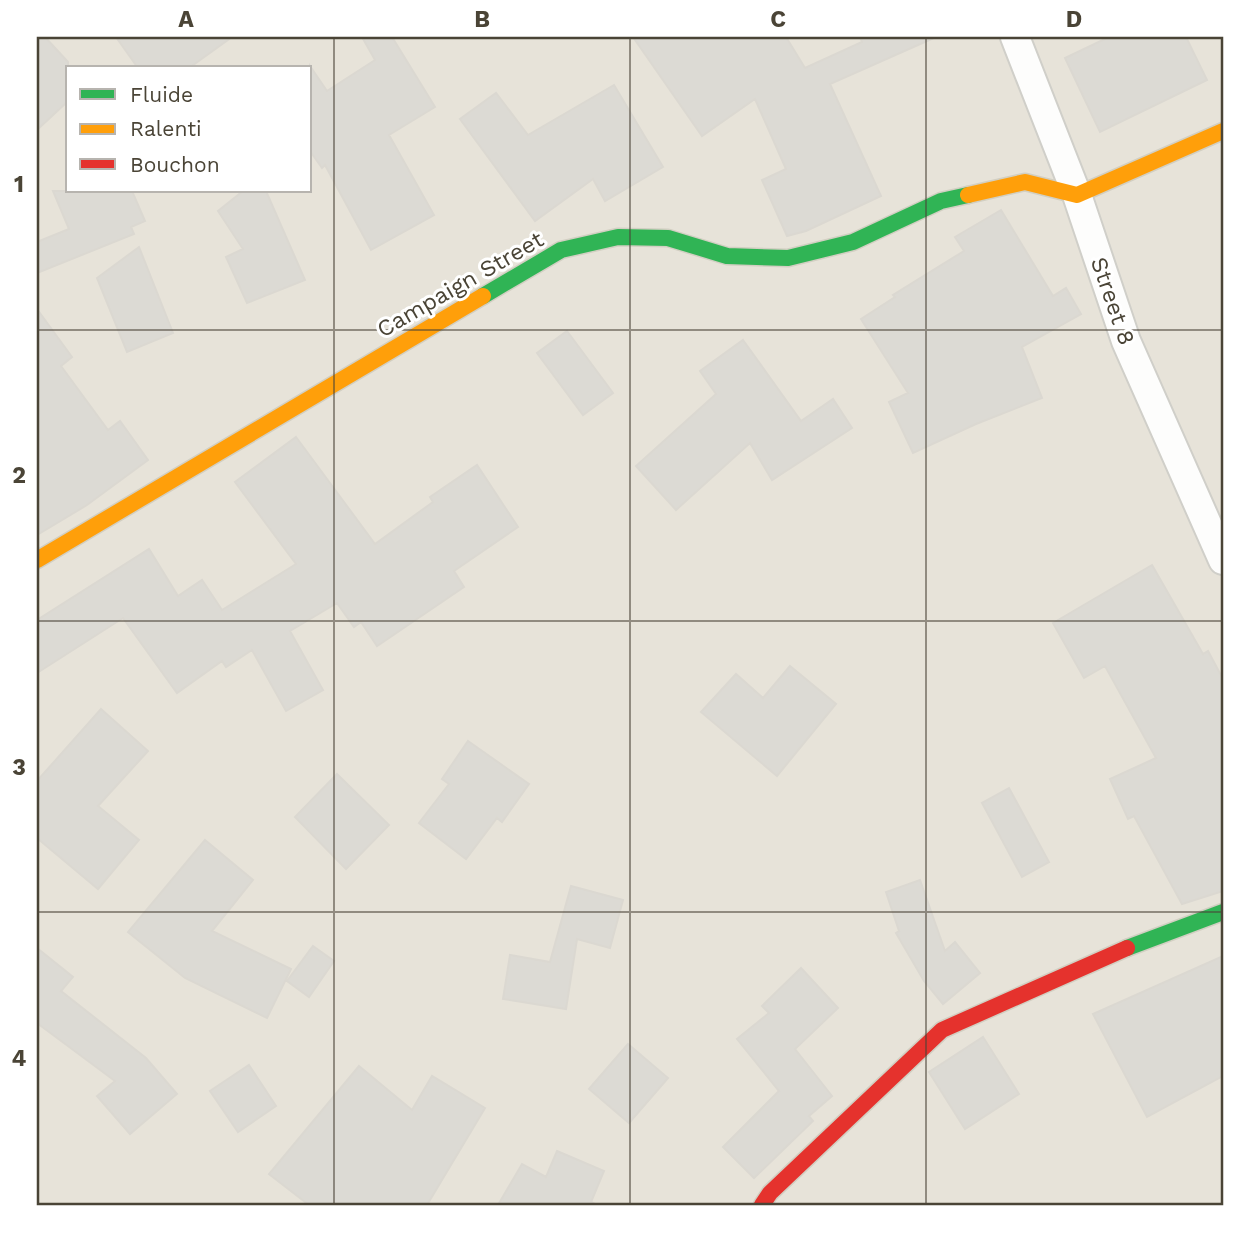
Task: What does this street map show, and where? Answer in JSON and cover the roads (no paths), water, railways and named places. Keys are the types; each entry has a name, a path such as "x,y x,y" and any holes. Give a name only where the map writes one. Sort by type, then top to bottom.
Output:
{"street":[{"name":"Street 8","path":"1015,37 1077,195 1126,341 1213,514 1223,560"},
{"path":"1077,195 1223,131"},
{"name":"Campaign Street","path":"37,560 561,250 618,237 668,238 727,256 788,258 853,242 941,201 1025,182 1077,195"},
{"path":"762,1205 770,1193 942,1030 1112,954 1223,912"}]}
